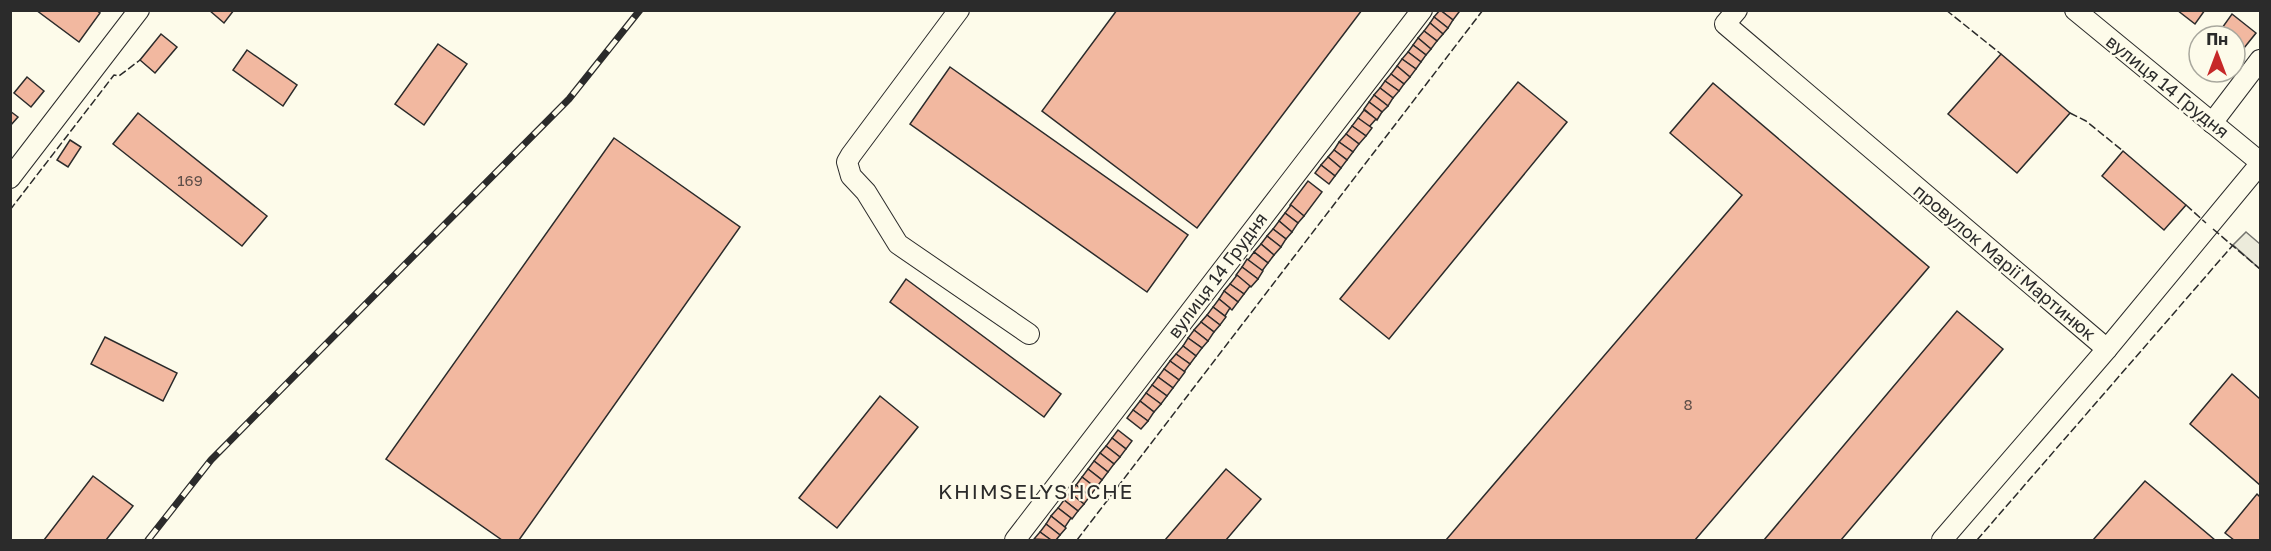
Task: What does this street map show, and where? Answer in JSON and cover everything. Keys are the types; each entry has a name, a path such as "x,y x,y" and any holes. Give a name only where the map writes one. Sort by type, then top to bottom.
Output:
{"street":[{"path":"10,178 139,10"},
{"path":"959,10 850,155 848,169 851,176 866,192 898,244 1029,334"},
{"name":"вулиця 14 Грудня","path":"1015,540 1422,10"},
{"name":"провулок Марії Мартинюк","path":"1737,10 1725,24 2107,349 1942,540"},
{"name":"вулиця 14 Грудня","path":"2075,10 2260,163"},
{"path":"2212,123 2260,60"},
{"path":"2107,349 2260,163"}],"shaded area":[{"path":"2246,232 2260,244 2260,269 2233,245"}],"building":[{"path":"36,10 96,10 100,13 79,42"},
{"path":"209,10 234,10 224,23"},
{"path":"1117,10 1362,10 1197,228 1042,111"},
{"path":"1440,10 1457,10 1459,12 1453,20"},
{"path":"1440,10 1453,20 1448,28 1434,17"},
{"path":"2177,10 2205,10 2195,24"},
{"path":"2232,14 2245,24 2225,24"},
{"path":"1434,17 1448,28 1443,34 1430,23"},
{"path":"1430,23 1443,34 1437,41 1424,31"},
{"path":"2247,26 2256,33 2247,44"},
{"path":"1424,31 1437,41 1431,49 1418,38"},
{"path":"161,34 177,47 155,73 140,60"},
{"path":"1418,38 1431,49 1426,55 1413,45"},
{"path":"438,44 467,64 424,125 395,104"},
{"path":"1413,45 1426,55 1421,62 1408,52"},
{"path":"247,50 297,85 283,106 233,70"},
{"path":"1408,52 1421,62 1416,69 1402,59"},
{"path":"2001,54 2070,113 2017,173 1948,114"},
{"path":"1402,59 1416,69 1410,77 1397,66"},
{"path":"1397,66 1410,77 1404,84 1391,74"},
{"path":"950,67 1188,235 1147,292 910,124"},
{"path":"1391,74 1404,84 1399,91 1385,81"},
{"path":"27,77 44,91 31,107 14,93"},
{"path":"1385,81 1399,91 1393,98 1380,88"},
{"path":"1518,82 1567,122 1389,339 1340,299"},
{"path":"1713,83 1929,267 1695,540 1446,540 1742,195 1670,133"},
{"path":"1380,88 1393,98 1388,106 1374,95"},
{"path":"1374,95 1388,106 1382,112 1369,102"},
{"path":"1369,102 1382,112 1377,120 1364,109"},
{"path":"1364,110 1376,119 1369,127 1358,118"},
{"path":"10,111 18,117 10,126"},
{"path":"138,113 267,216 242,246 113,144"},
{"path":"1358,118 1372,128 1366,136 1352,126"},
{"path":"1352,126 1366,136 1359,144 1346,134"},
{"path":"1346,134 1359,144 1353,152 1339,142"},
{"path":"614,138 740,227 519,540 502,540 386,459"},
{"path":"70,140 81,147 68,167 57,160"},
{"path":"1339,142 1353,152 1347,160 1334,150"},
{"path":"1334,150 1347,160 1341,168 1328,157"},
{"path":"2123,151 2186,205 2164,230 2102,176"},
{"path":"1328,157 1341,168 1335,176 1321,165"},
{"path":"1321,165 1335,176 1329,184 1315,173"},
{"path":"1308,181 1322,192 1304,216 1290,205"},
{"path":"1291,205 1304,216 1298,223 1285,213"},
{"path":"1285,213 1298,223 1292,232 1279,221"},
{"path":"1279,221 1292,232 1286,239 1273,229"},
{"path":"1273,229 1286,239 1281,247 1267,236"},
{"path":"1267,236 1281,247 1274,255 1261,244"},
{"path":"1261,244 1274,255 1268,263 1254,252"},
{"path":"1254,252 1268,263 1262,271 1248,260"},
{"path":"1247,259 1263,271 1258,279 1242,267"},
{"path":"1242,267 1258,279 1251,287 1236,275"},
{"path":"1237,275 1250,286 1244,294 1230,284"},
{"path":"906,279 1061,394 1044,417 890,302"},
{"path":"1230,284 1244,294 1238,302 1224,291"},
{"path":"1224,291 1238,302 1232,310 1219,299"},
{"path":"1219,299 1230,308 1225,316 1213,307"},
{"path":"1213,307 1226,317 1220,325 1207,315"},
{"path":"1957,311 2003,349 1841,540 1764,540"},
{"path":"1207,315 1220,325 1214,332 1201,322"},
{"path":"1201,322 1214,332 1208,341 1194,330"},
{"path":"1194,330 1208,341 1202,348 1188,338"},
{"path":"105,337 177,373 163,401 91,364"},
{"path":"1188,338 1202,348 1196,356 1183,346"},
{"path":"1183,346 1196,356 1190,364 1176,354"},
{"path":"1176,354 1190,364 1184,372 1170,361"},
{"path":"1170,361 1185,372 1179,380 1164,369"},
{"path":"1164,369 1179,380 1173,388 1158,377"},
{"path":"2232,374 2260,399 2260,485 2190,424"},
{"path":"1158,377 1173,388 1167,396 1152,385"},
{"path":"1152,385 1167,396 1161,404 1146,393"},
{"path":"1146,393 1161,404 1154,412 1140,401"},
{"path":"880,396 918,427 837,528 799,498"},
{"path":"1140,401 1154,412 1148,421 1133,410"},
{"path":"1133,410 1148,421 1141,429 1127,418"},
{"path":"1118,430 1132,441 1126,449 1112,438"},
{"path":"1112,438 1126,449 1120,457 1106,446"},
{"path":"1106,446 1120,457 1114,464 1100,453"},
{"path":"1100,453 1114,464 1108,472 1094,461"},
{"path":"1094,461 1108,472 1102,480 1088,469"},
{"path":"1088,469 1102,480 1096,488 1082,477"},
{"path":"1226,469 1261,499 1226,540 1165,540"},
{"path":"93,476 133,506 106,540 44,540"},
{"path":"1082,477 1096,488 1090,496 1076,485"},
{"path":"2145,481 2215,540 2093,540"},
{"path":"1076,485 1090,496 1084,504 1070,493"},
{"path":"1070,493 1084,504 1078,511 1064,500"},
{"path":"2257,494 2260,497 2260,540 2234,540 2225,533"},
{"path":"1064,500 1078,511 1072,519 1058,508"},
{"path":"1058,508 1071,518 1065,527 1051,516"},
{"path":"1051,516 1066,528 1060,535 1046,524"},
{"path":"1046,524 1060,535 1056,540 1051,540 1040,532"},
{"path":"1040,532 1051,540 1034,539"}],"railway":[{"path":"148,540 211,460 569,99 640,10"}],"fence":[{"path":"1077,540 1483,10"},
{"path":"1946,10 2001,54"},
{"path":"10,210 114,75 119,76 140,60"},
{"path":"2070,113 2086,121 2123,151"},
{"path":"2186,205 2206,223"},
{"path":"2213,229 2260,269"},
{"path":"1977,540 2233,245"}],"district":[{"name":"KHIMSELYSHCHE","path":"1036,491"}]}
